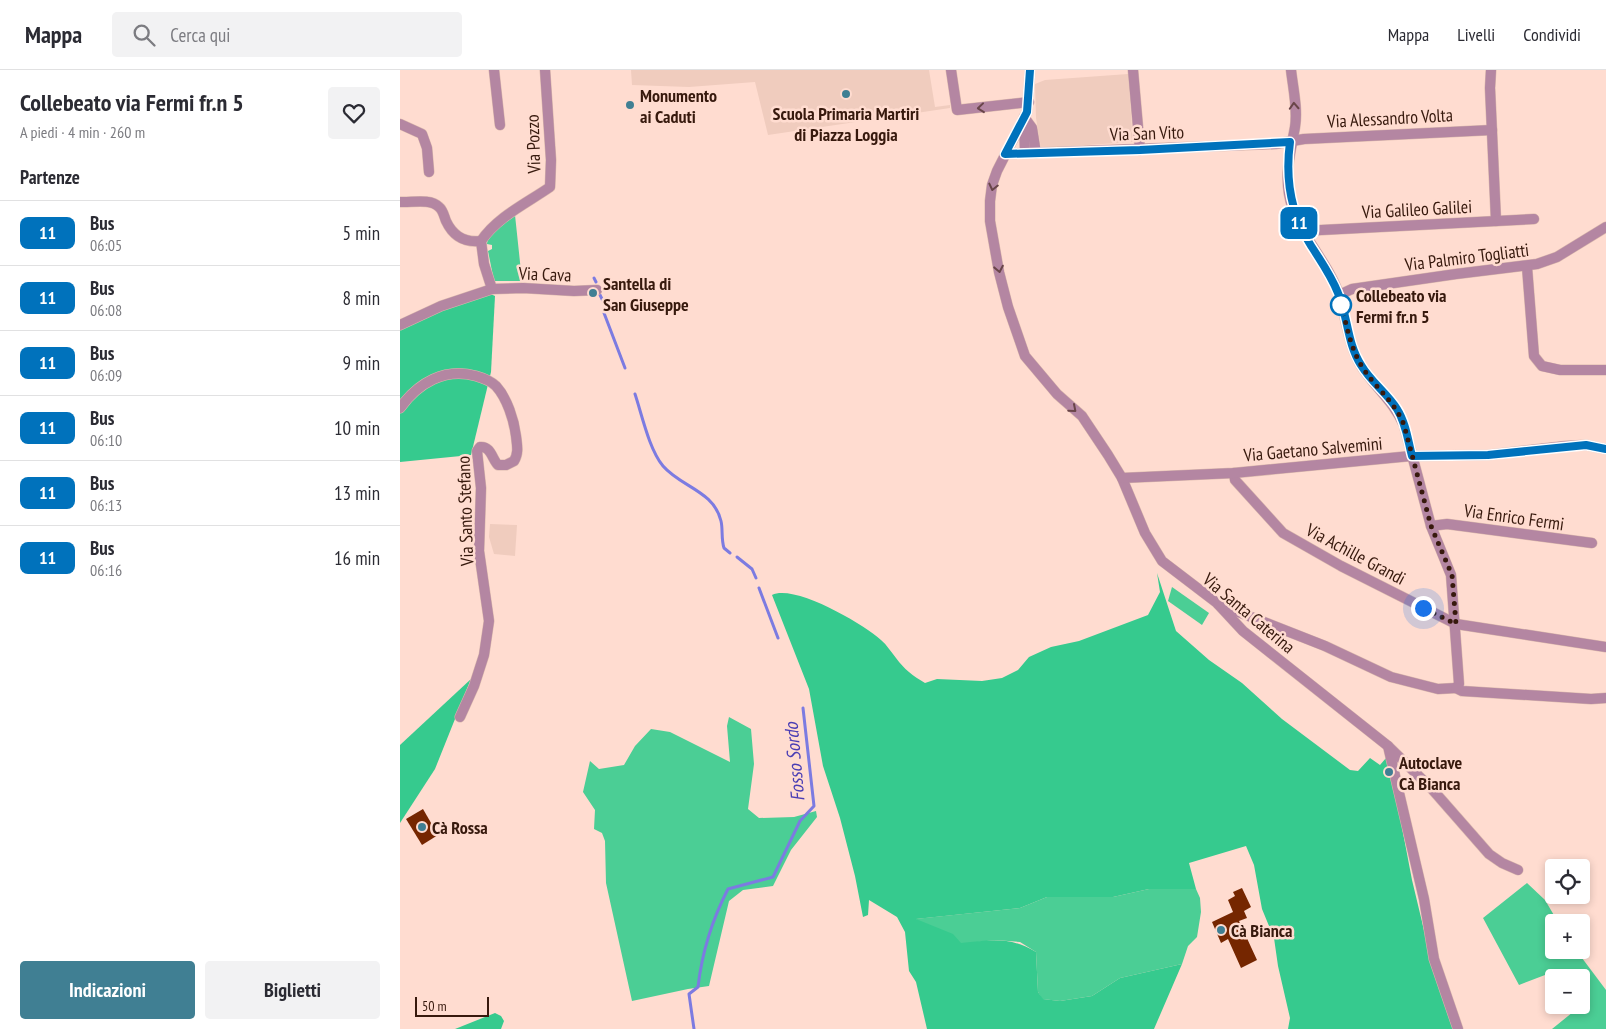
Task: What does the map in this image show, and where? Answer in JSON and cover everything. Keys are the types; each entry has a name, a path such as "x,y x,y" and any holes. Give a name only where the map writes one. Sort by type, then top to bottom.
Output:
{"street":[{"path":"494,70 500,125"},
{"name":"Via Pozzo","path":"480,241 486,233 507,216 550,187 551,160 546,70"},
{"path":"952,70 957,110 1029,102"},
{"name":"Via Santa Caterina","path":"1030,70 1029,102 1024,117 992,185 990,221 999,272 1019,342 1025,356 1057,394 1082,416 1122,478 1145,533 1162,561 1217,603 1243,631 1388,746 1432,789 1489,854 1502,863 1518,870"},
{"path":"1133,70 1140,150"},
{"path":"1291,70 1295,126 1290,142 1287,163 1289,194 1294,214 1302,231 1335,285 1351,347 1361,366 1398,410 1404,425 1431,526 1452,575 1459,684 1456,688"},
{"path":"1491,70 1490,88 1496,221"},
{"path":"1024,117 1032,128 1030,153"},
{"path":"400,124 422,134 428,148 428,172"},
{"name":"Via Alessandro Volta","path":"1290,142 1304,139 1492,130"},
{"name":"Via San Vito","path":"1005,154 1140,150 1290,142"},
{"path":"400,202 434,204 443,212 449,227 456,236 465,242 480,241 484,264 492,289 441,306 400,325"},
{"name":"Via Galileo Galilei","path":"1302,231 1534,219"},
{"name":"Via Palmiro Togliatti","path":"1339,295 1352,289 1456,274 1527,267 1558,257 1606,227"},
{"path":"1527,267 1534,356 1542,366 1560,370 1606,370"},
{"name":"Via Palmiro Togliatti","path":"1335,285 1352,289"},
{"name":"Via Cava","path":"492,289 597,290"},
{"name":"Via Santo Stefano","path":"400,408 406,399 423,384 445,374 462,373 482,378 497,387 514,425 518,452 514,462 498,465 489,449 480,447 477,451 481,488 480,551 490,621 479,670 460,717"},
{"name":"Via Gaetano Salvemini","path":"1122,478 1234,472 1412,456 1488,455 1586,445 1606,449"},
{"name":"Via Achille Grandi","path":"1234,472 1235,480 1283,533 1341,566 1456,624 1606,647"},
{"path":"1131,498 1134,484 1142,476"},
{"name":"Via Enrico Fermi","path":"1431,526 1447,524 1592,543"},
{"path":"1217,603 1325,646 1391,677 1448,690 1456,688 1470,692 1591,699 1606,698"},
{"path":"1388,746 1410,836 1434,959 1458,1029"}],"shaded area":[{"name":"Scuola Primaria Martiri di Piazza Loggia","path":"631,70 929,70 935,107 950,105 950,108 768,135 755,82 689,87 632,85"},
{"path":"1128,74 1133,142 1041,148 1036,118 1035,84 1045,80"},
{"path":"490,524 517,525 515,556 494,554 489,537"}],"green space":[{"path":"515,215 522,281 494,281 488,251 492,249 492,245 487,244 488,237"},
{"path":"484,291 495,296 491,372 471,455 400,462 400,329"},
{"path":"1157,573 1176,631 1209,660 1242,683 1282,719 1350,770 1358,771 1370,758 1380,765 1386,758 1390,768 1385,770 1387,777 1392,775 1412,880 1435,976 1454,1029 1288,1029 1290,1018 1278,966 1274,938 1262,909 1254,865 1246,846 1189,863 1196,889 1149,889 1113,897 1047,897 1020,908 916,919 953,934 961,943 1000,940 1017,943 1036,952 1038,992 1043,999 1060,1001 1092,996 1120,978 1182,964 1154,1029 927,1029 916,982 909,971 905,932 897,917 869,900 868,915 863,917 840,818 823,766 809,689 772,595 783,593 796,595 812,600 845,616 881,640 906,669 925,683 937,679 982,681 1002,678 1018,670 1029,657 1051,647 1079,641 1148,615 1160,592"},
{"path":"1172,587 1209,613 1202,625 1168,601"},
{"path":"471,679 435,769 400,823 400,745"},
{"path":"729,717 751,729 754,764 748,809 759,818 794,817 816,811 817,817 791,850 773,886 743,890 729,901 709,986 632,1001 606,883 605,841 602,833 594,829 595,810 583,792 590,761 599,769 624,765 635,746 651,729 670,732 730,762 727,726"},
{"path":"1527,883 1545,900 1545,904 1547,904 1553,914 1545,914 1545,959 1583,959 1606,990 1606,1029 1552,1029 1571,1014 1590,1014 1590,969 1545,969 1545,975 1519,985 1483,918"},
{"path":"1149,889 1196,889 1200,898 1201,912 1197,937 1188,946 1182,964 1120,978 1092,996 1060,1001 1042,999 1038,992 1036,952 1020,942 995,940 961,944 915,919 1020,908 1047,897 1113,897"},
{"path":"495,1013 501,1016 504,1021 501,1029 455,1029"}],"building":[{"name":"Cà Rossa","path":"423,809 438,835 422,845 406,819"},
{"name":"Cà Bianca","path":"1242,888 1251,907 1244,911 1247,918 1239,921 1257,960 1241,968 1228,939 1221,943 1212,922 1233,912 1228,900 1235,896 1233,892"}],"waterway":[{"name":"Fosso Sordo","path":"594,278 596,282"},
{"name":"Fosso Sordo","path":"599,293 607,309 604,313 625,368"},
{"name":"Fosso Sordo","path":"635,394 650,441 658,459 670,473 712,503 721,521 724,548 730,553"},
{"name":"Fosso Sordo","path":"737,557 752,569 756,578"},
{"name":"Fosso Sordo","path":"759,588 778,638"},
{"name":"Fosso Sordo","path":"694,1029 689,994 698,987 708,936 728,889 773,877 800,821 814,806 803,708"}],"bus line":[{"name":"11","path":"1030,70 1031,80 1027,112 1005,154 1140,150 1290,142 1287,163 1289,194 1294,214 1310,245 1335,285 1351,347 1361,366 1398,410 1412,456 1488,455 1586,445 1606,449"}],"place":[{"name":"Scuola Primaria Martiri di Piazza Loggia","path":"846,94"},
{"name":"Monumento ai Caduti","path":"630,105"},
{"name":"Santella di San Giuseppe","path":"593,293"},
{"name":"Collebeato via Fermi fr.n 5","path":"1341,305"},
{"name":"Autoclave Cà Bianca","path":"1389,772"},
{"name":"Cà Rossa","path":"422,827"},
{"name":"Cà Bianca","path":"1221,930"}],"route":[{"path":"1341,305 1351,347 1361,366 1398,410 1404,425 1431,526 1452,575 1456,624 1423,608"}]}
